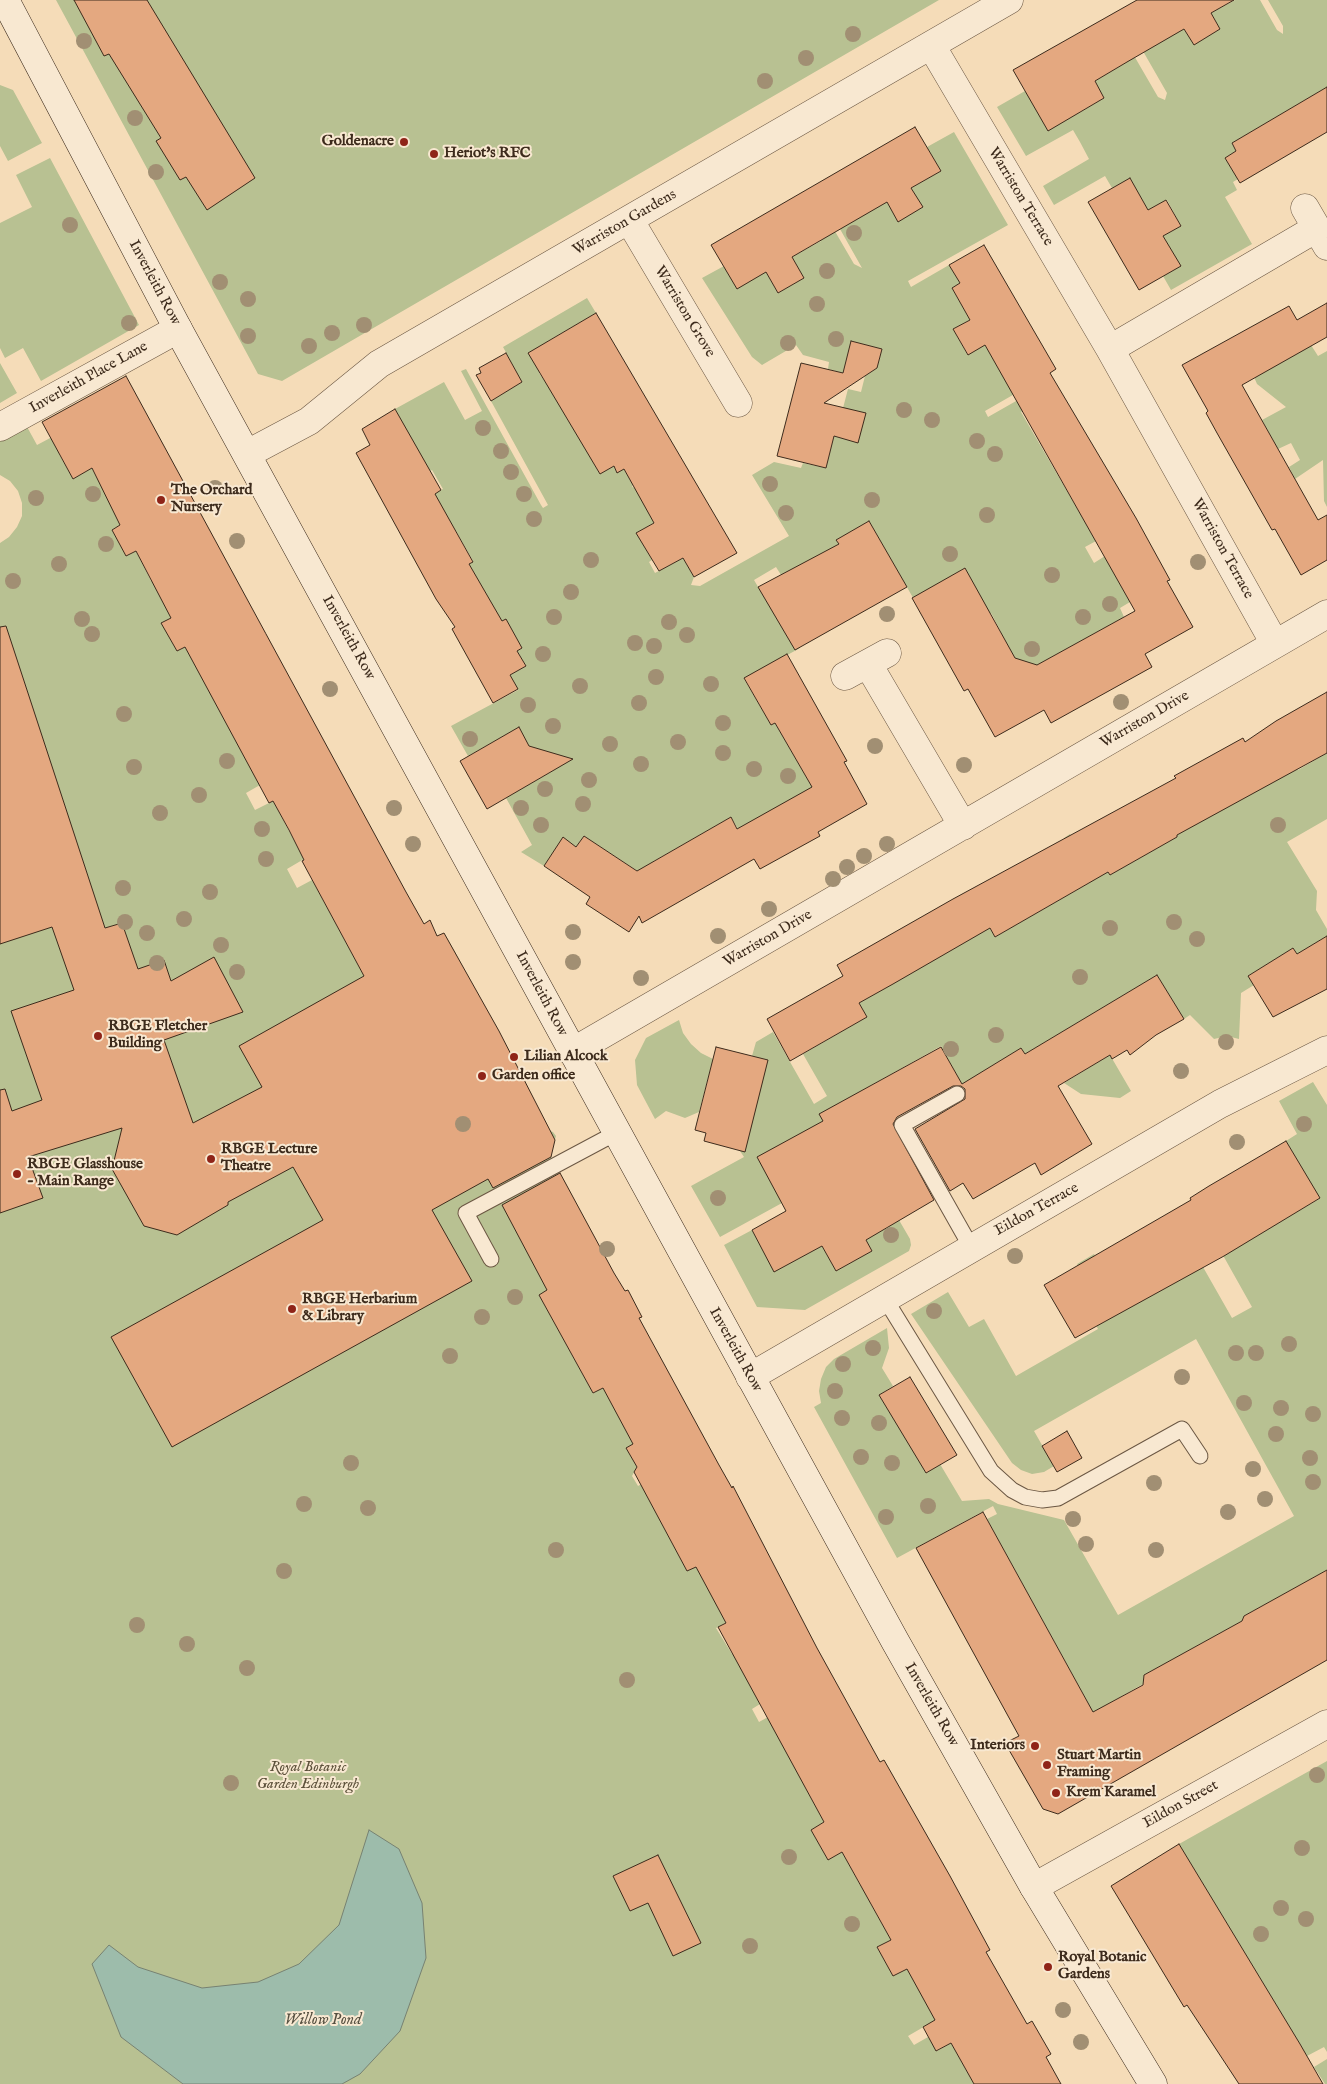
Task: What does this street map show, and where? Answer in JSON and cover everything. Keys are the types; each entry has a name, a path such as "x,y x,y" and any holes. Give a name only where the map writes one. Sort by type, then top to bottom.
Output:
{"street":[{"name":"Warriston Gardens","path":"246,454 309,421 380,364 1009,0"},
{"name":"Inverleith Row","path":"4,3 178,329 403,737 616,1133 895,1641 1034,1887 1154,2084"},
{"name":"Warriston Terrace","path":"931,45 1110,349 1275,644"},
{"name":"Warriston Grove","path":"630,221 738,403"},
{"path":"1110,349 1316,227"},
{"name":"Inverleith Place Lane","path":"0,427 178,329"},
{"name":"Warriston Drive","path":"572,1052 1327,614"},
{"path":"867,664 963,826"},
{"name":"Eildon Terrace","path":"750,1377 884,1297 1220,1104 1327,1050"},
{"name":"Eildon Street","path":"1034,1887 1327,1724"}],"lane":[{"path":"957,1094 902,1125 971,1247"},
{"path":"491,1259 466,1213 616,1133"},
{"path":"884,1297 992,1471 1012,1490 1025,1497 1042,1500 1058,1498 1182,1429 1200,1456"}],"green space":[{"name":"Goldenacre","path":"56,0 939,0 282,381 258,374"},
{"path":"1235,0 1260,0 1277,30 1283,34 1283,26 1268,0 1327,0 1327,87 1232,143 1236,151 1225,158 1238,179 1233,182 1237,190 1225,197 1252,244 1171,290 1163,276 1180,266 1163,236 1181,226 1167,200 1148,210 1130,179 1112,188 1105,176 1054,205 1043,186 1089,159 1080,142 1073,130 1026,156 997,107 1025,91 1079,113 1104,98 1095,81 1127,62 1114,40 1122,35 1158,97 1165,100 1167,93 1132,32 1184,29 1194,44 1220,29 1211,13"},
{"path":"0,85 13,90 42,143 8,161 0,146"},
{"path":"954,132 1008,225 908,281 911,287 949,265 957,278 967,272 970,277 952,288 970,320 953,329 967,354 985,345 1002,374 1032,384 985,411 988,417 1053,380 1059,389 1021,412 1096,541 1085,547 1094,563 1105,556 1130,602 1120,608 1124,617 1023,673 1005,668 1001,632 991,613 979,620 976,589 965,568 951,576 954,583 916,603 869,521 837,540 846,557 781,575 776,567 754,580 767,602 772,599 800,648 744,679 771,725 775,723 809,782 816,788 738,829 731,817 654,861 659,885 584,836 576,847 563,838 544,866 521,852 532,845 506,798 554,770 555,761 534,755 518,728 468,756 451,726 518,690 510,675 526,666 517,651 522,648 501,622 469,564 473,561 456,531 452,533 432,495 443,489 432,470 425,473 395,409 444,382 465,420 482,411 461,371 466,369 543,508 548,505 491,401 522,382 503,347 587,298 596,313 548,341 539,373 546,383 554,378 567,419 573,428 581,424 594,464 600,474 614,466 617,472 624,469 630,480 637,476 632,487 640,489 658,520 637,533 652,560 649,562 655,573 683,558 694,577 691,585 700,586 789,536 752,475 774,462 801,468 803,463 826,468 834,436 858,442 843,408 848,389 861,392 865,376 877,368 882,349 851,341 843,373 828,369 829,362 803,355 796,345 762,365 752,357 702,278 724,266 766,272 778,293 804,278 792,257 821,241 808,217 822,209 854,264 862,268 827,206 887,202 898,221 909,215 922,207 911,188 941,171 927,147"},
{"path":"50,158 139,325 41,381 23,348 5,358 0,348 0,223 32,207 16,175"},
{"path":"1311,345 1318,356 1327,351 1327,507 1324,501 1323,460 1295,479 1289,467 1300,460 1291,443 1278,449 1262,420 1286,407 1257,384 1254,377"},
{"path":"0,363 17,393 0,403"},
{"name":"Royal Botanic Garden Edinburgh","path":"26,425 37,445 69,428 59,454 73,479 92,468 97,478 131,459 121,524 112,530 126,556 136,551 151,581 217,546 172,618 162,623 177,651 187,646 260,785 246,793 255,810 273,801 304,859 287,869 297,888 312,880 364,976 444,933 455,952 550,1131 556,1136 553,1146 547,1149 596,1240 593,1265 539,1295 593,1393 628,1375 633,1444 627,1448 637,1467 632,1476 638,1486 673,1467 650,1501 687,1571 704,1563 726,1623 716,1628 732,1654 741,1650 760,1704 752,1709 759,1722 768,1717 872,1749 805,1787 824,1822 811,1830 828,1860 842,1852 860,1885 927,1849 937,1865 870,1903 891,1940 877,1947 893,1976 907,1969 977,1996 908,2036 914,2045 928,2037 937,2051 951,2043 974,2084 0,2084 0,543 9,537 17,527 22,516 22,503 18,491 10,481 0,475 0,439"},
{"path":"1285,749 1298,770 1327,753 1327,819 1287,842 1317,891 1316,910 1327,929 1327,939 1325,937 1297,954 1293,948 1248,976 1254,985 1241,993 1239,1039 1227,1036 1214,1039 1190,1015 1184,1019 1157,975 1025,1054 1021,1048 980,1073 1027,1150 974,1106 941,1046 861,1091 885,1196 910,1239 909,1251 805,1310 757,1307 724,1245 752,1230 775,1271 822,1246 836,1271 872,1251 836,1184 782,1203 720,1237 691,1186 744,1157 740,1151 768,1060 752,1056 756,1042 773,1032 814,1104 827,1096 803,1054 867,1017 859,1003 974,937 953,899 969,891 995,937 1089,883 1064,838 1070,834 1086,861 1098,855 1110,875 1177,837 1166,817"},
{"path":"679,1020 683,1033 691,1044 701,1053 713,1059 699,1112 685,1118 666,1111 655,1119 637,1085 635,1060 646,1038"},
{"path":"1110,1055 1131,1091 1120,1098 1081,1094 1064,1083"},
{"path":"1313,1082 1327,1105 1327,1570 1244,1616 1242,1621 1144,1675 1143,1684 1091,1714 1086,1699 987,1519 997,1514 993,1506 897,1558 814,1407 821,1403 819,1391 821,1379 826,1367 834,1359 887,1328 889,1348 882,1368 893,1386 879,1395 895,1421 909,1413 926,1473 940,1464 962,1501 989,1499 998,1504 1064,1520 1118,1615 1294,1516 1196,1339 1034,1431 1054,1466 1044,1472 1032,1474 1021,1470 1012,1463 911,1314 948,1292 969,1327 984,1319 1016,1376 1098,1329 1080,1296 1091,1289 1077,1264 1094,1254 1125,1310 1203,1267 1232,1318 1252,1307 1206,1225 1240,1245 1319,1199 1286,1141 1297,1134 1279,1101"},
{"path":"1327,1761 1327,2052 1324,2047 1307,2056 1179,1844"},
{"path":"1327,2059 1327,2084 1325,2084 1314,2067"}],"water":[{"name":"Willow Pond","path":"369,1830 399,1849 422,1903 426,1958 400,2031 360,2074 342,2084 183,2084 121,2037 92,1964 109,1945 138,1967 202,1988 258,1982 299,1964 339,1925"}],"building":[{"path":"74,0 147,0 255,178 207,210 186,177 180,180 156,141 161,138 109,54 104,56"},
{"path":"1137,0 1234,0 1211,13 1220,29 1194,45 1184,29 1127,62 1095,81 1104,98 1048,131 1013,70"},
{"path":"1327,87 1327,132 1240,183 1225,158 1236,151 1232,143"},
{"path":"915,127 941,171 911,188 923,207 898,222 887,202 792,257 804,278 778,293 766,272 737,289 711,245"},
{"path":"1130,178 1148,210 1166,200 1181,226 1163,236 1181,266 1139,290 1088,202"},
{"path":"984,245 1056,369 1050,373 1136,518 1170,580 1167,581 1193,627 1145,654 1152,667 1051,723 1044,710 995,737 968,689 964,691 912,598 965,568 1015,658 1037,665 1135,611 985,345 968,355 953,329 970,320 952,288 960,283 949,265"},
{"path":"1327,303 1327,337 1242,385 1318,520 1327,515 1327,560 1301,575 1275,529 1272,530 1217,433 1206,413 1208,411 1182,365 1289,306 1297,320"},
{"path":"596,313 737,553 694,577 683,558 659,571 636,533 654,523 624,469 617,473 614,466 600,474 528,353"},
{"path":"851,341 882,349 877,368 824,403 866,413 858,443 834,436 826,468 777,456 801,363 843,373"},
{"path":"506,353 522,382 491,401 476,375 481,373 479,368"},
{"path":"126,376 406,892 424,924 430,920 437,936 444,933 499,1031 555,1140 551,1157 493,1188 488,1179 432,1210 472,1281 172,1447 111,1337 323,1220 293,1167 228,1202 228,1205 177,1235 144,1226 112,1169 122,1128 28,1157 43,1198 0,1213 0,1090 5,1089 12,1111 42,1100 11,1011 74,990 52,927 0,944 0,627 6,626 105,928 122,923 138,969 164,960 171,981 214,957 243,1012 164,1040 193,1123 262,1087 239,1046 364,976 302,861 304,860 289,830 273,801 269,803 185,647 177,651 161,623 171,618 136,551 126,556 112,530 120,525 92,468 73,479 42,422"},
{"path":"395,409 441,490 435,494 473,562 469,564 502,621 506,619 522,648 517,651 526,666 510,675 518,689 493,703 452,629 455,627 436,599 356,453 370,445 362,429"},
{"path":"869,521 907,587 795,650 758,587 839,544 836,540"},
{"path":"787,654 847,761 844,762 867,804 818,832 820,836 760,869 754,859 642,923 639,916 629,932 586,904 590,897 544,866 563,837 576,847 584,836 637,871 731,817 737,829 812,787 775,723 771,725 744,678"},
{"path":"1327,692 1327,753 1177,835 1177,837 1110,875 1108,872 995,937 990,928 859,1003 867,1017 790,1061 767,1019 843,976 837,965 953,899 1176,778 1174,776 1243,738 1245,742 1276,721"},
{"path":"519,727 529,746 573,759 487,809 460,761"},
{"path":"1327,936 1327,989 1273,1017 1248,976 1293,948 1297,954"},
{"path":"1157,975 1184,1019 1156,1035 1130,1055 1127,1050 1112,1059 1110,1055 1058,1086 1092,1144 1041,1175 1035,1163 973,1199 963,1183 950,1191 915,1129 965,1099 965,1089 961,1086 953,1086 897,1117 893,1124 934,1200 866,1240 872,1251 836,1271 822,1246 774,1272 752,1230 786,1211 757,1157 823,1121 819,1114 941,1047 962,1084 1021,1048 1025,1054"},
{"path":"716,1047 768,1060 745,1152 704,1141 706,1133 695,1130"},
{"path":"1286,1141 1320,1198 1224,1256 1075,1338 1044,1285 1191,1200 1190,1198 1209,1186"},
{"path":"560,1173 614,1273 625,1291 628,1290 642,1317 639,1318 732,1488 733,1486 817,1648 880,1762 884,1760 950,1876 990,1950 986,1952 1027,2024 1032,2021 1051,2054 1046,2057 1061,2084 974,2084 951,2043 936,2051 923,2027 935,2020 907,1969 893,1976 877,1947 891,1940 842,1852 828,1860 811,1830 824,1822 718,1627 726,1623 696,1567 687,1571 634,1472 637,1467 626,1448 633,1444 603,1388 593,1393 539,1295 547,1290 502,1205"},
{"path":"910,1377 957,1455 926,1473 879,1395"},
{"path":"1067,1431 1082,1458 1057,1472 1042,1446"},
{"path":"983,1512 1093,1712 1143,1685 1144,1675 1242,1621 1244,1616 1327,1570 1327,1660 1058,1814 1043,1809 1005,1743 1019,1736 916,1548"},
{"path":"1179,1844 1323,2084 1239,2084 1187,2005 1184,2007 1111,1886"},
{"path":"658,1855 701,1943 673,1956 648,1903 630,1911 613,1876"}],"place":[{"name":"Goldenacre","path":"404,142"},
{"name":"Heriot's RFC","path":"434,154"},
{"name":"The Orchard Nursery","path":"161,500"},
{"name":"RBGE Fletcher Building","path":"98,1036"},
{"name":"Lilian Alcock","path":"514,1057"},
{"name":"Garden office","path":"482,1076"},
{"name":"RBGE Lecture Theatre","path":"211,1159"},
{"name":"RBGE Glasshouse - Main Range","path":"17,1174"},
{"name":"RBGE Herbarium & Library","path":"292,1309"},
{"name":"Interiors","path":"1035,1746"},
{"name":"Stuart Martin Framing","path":"1047,1765"},
{"name":"Krem Karamel","path":"1056,1793"},
{"name":"Royal Botanic Gardens","path":"1048,1967"}]}
